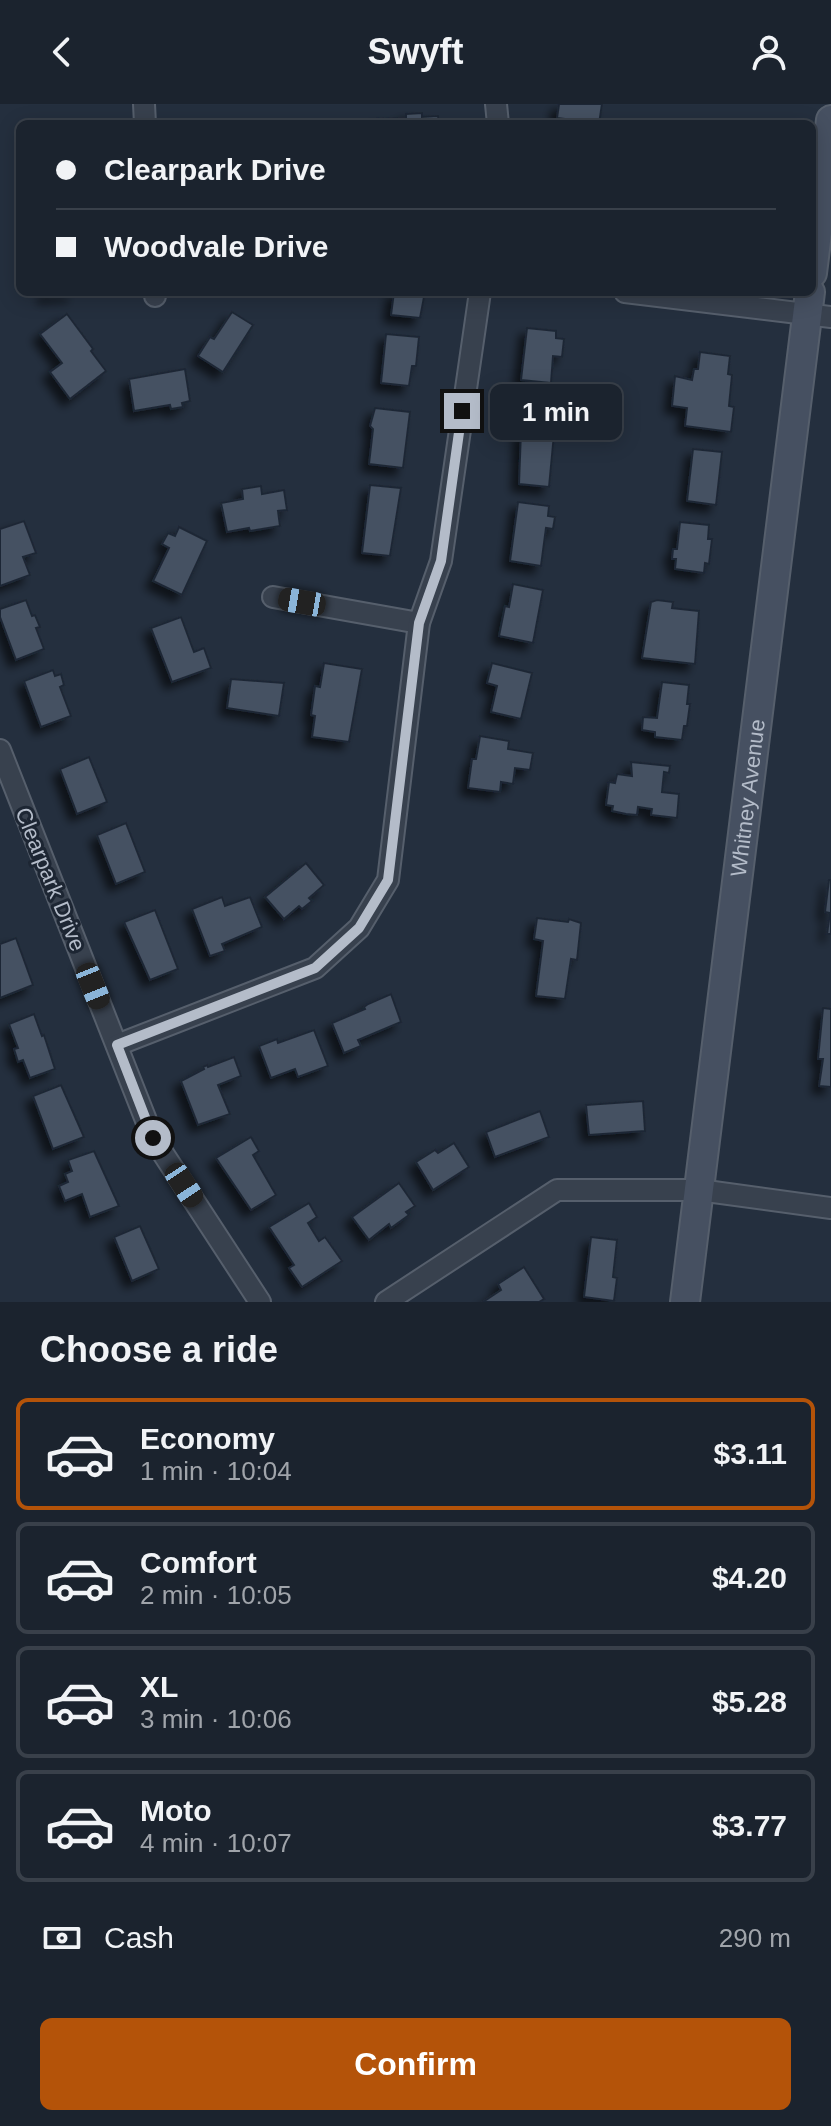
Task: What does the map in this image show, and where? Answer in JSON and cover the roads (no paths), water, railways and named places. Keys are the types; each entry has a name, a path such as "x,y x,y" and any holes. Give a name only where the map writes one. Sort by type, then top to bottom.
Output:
{"main road":[{"path":"816,241 831,120"},
{"name":"Whitney Avenue","path":"685,1302 816,308"}],"street":[{"path":"117,1045 315,968 359,928 388,880 419,623 441,561 479,296"},
{"path":"673,296 816,308"},
{"path":"273,597 419,623"},
{"name":"Clearpark Drive","path":"0,750 153,1138 260,1302"},
{"path":"386,1302 557,1190 699,1190 831,1208"}]}
